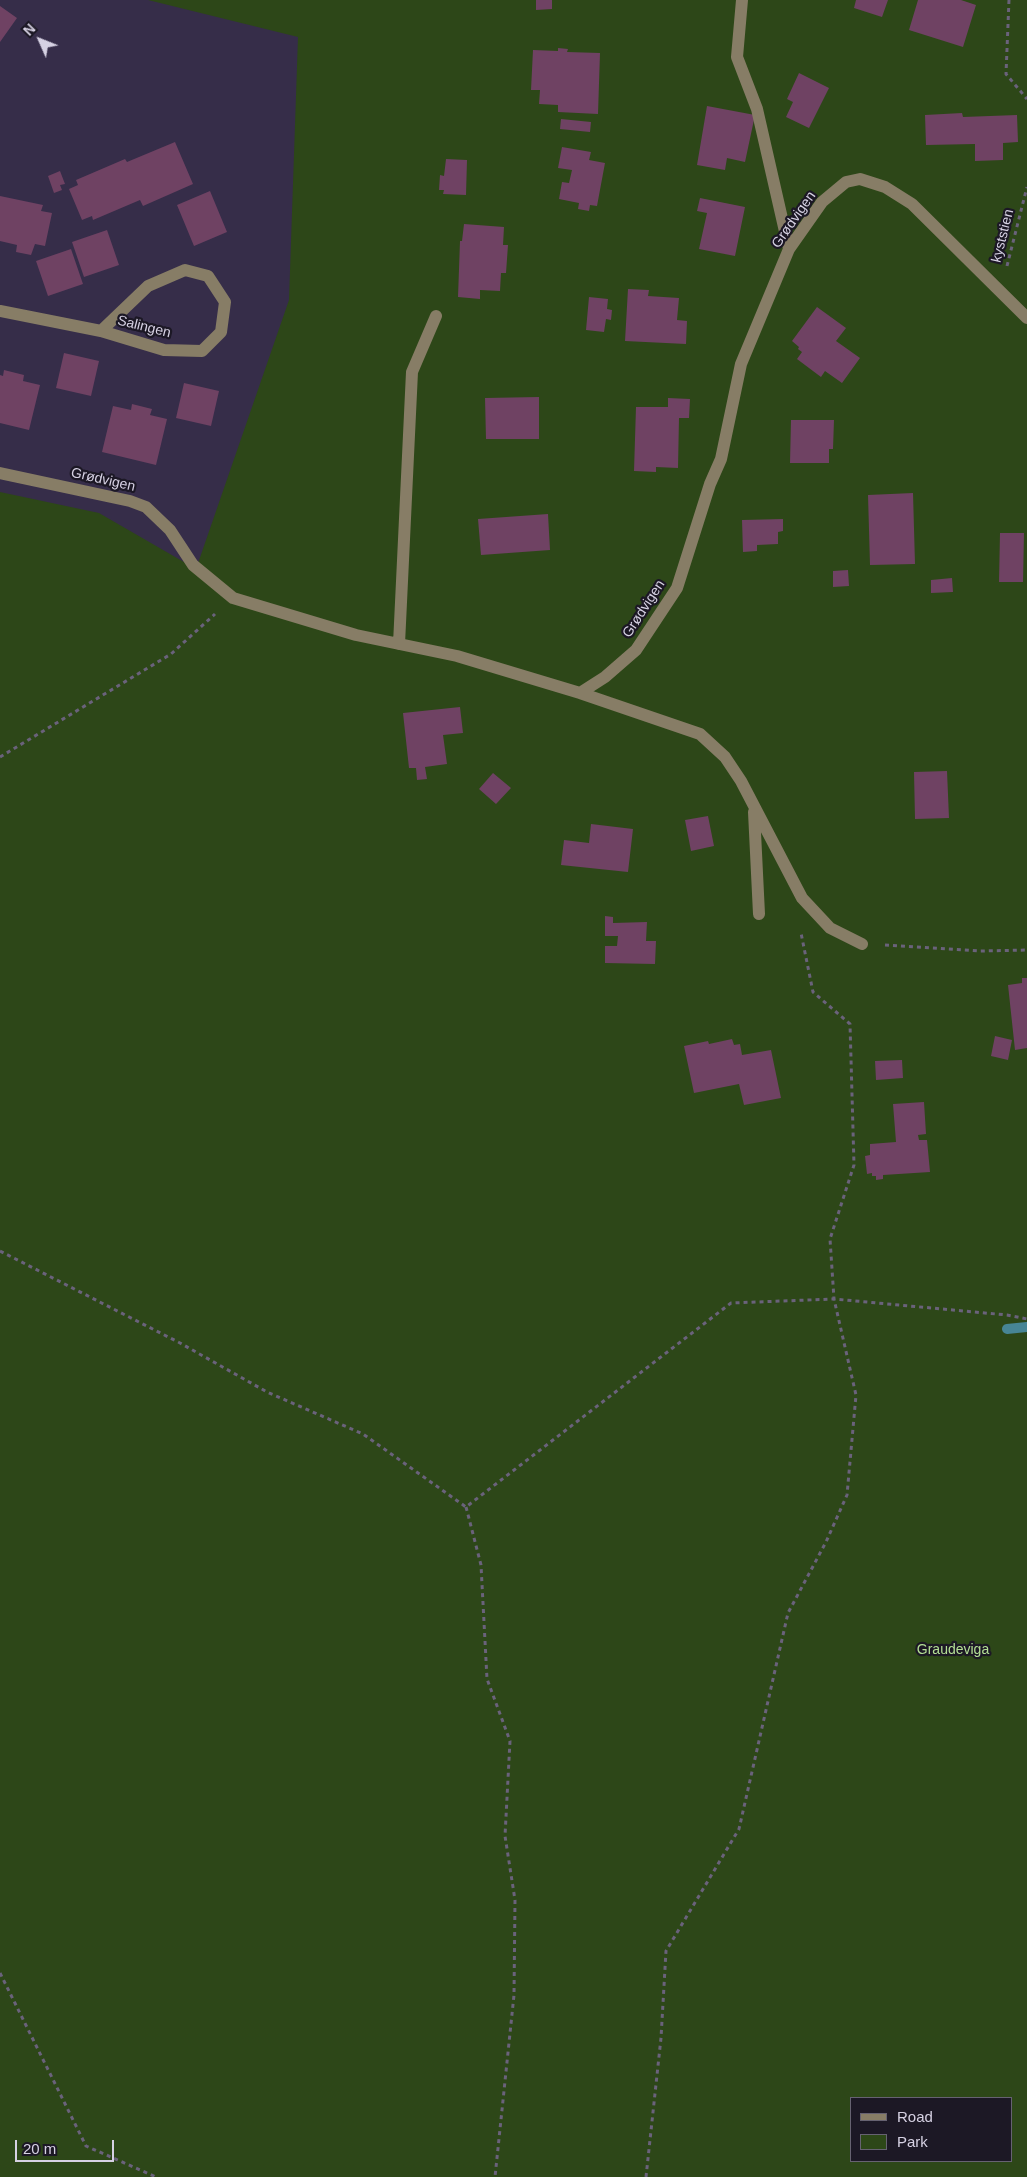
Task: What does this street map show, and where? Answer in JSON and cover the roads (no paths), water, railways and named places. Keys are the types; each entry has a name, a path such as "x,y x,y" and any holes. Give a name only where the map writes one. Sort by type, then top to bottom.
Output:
{"street":[{"path":"742,0 738,57 757,109 788,249"},
{"name":"Grødvigen","path":"0,474 130,501 146,507 170,530 193,566 233,598 356,635 457,656 580,692 605,677 636,650 677,588 710,484 722,459 741,364 788,249 822,202 846,182 860,179 885,187 912,204 1027,318"},
{"name":"Salingen","path":"0,311 102,331 164,350 202,351 221,332 225,302 208,276 185,270 148,286 102,331"},
{"path":"400,644 412,372 436,316"},
{"path":"580,692 700,734 726,757 741,781 802,898 830,928 862,944"},
{"path":"754,807 759,914"}],"waterway":[{"path":"1007,1329 1027,1327"}],"park label":[{"name":"Graudeviga","path":"953,1650"}]}
